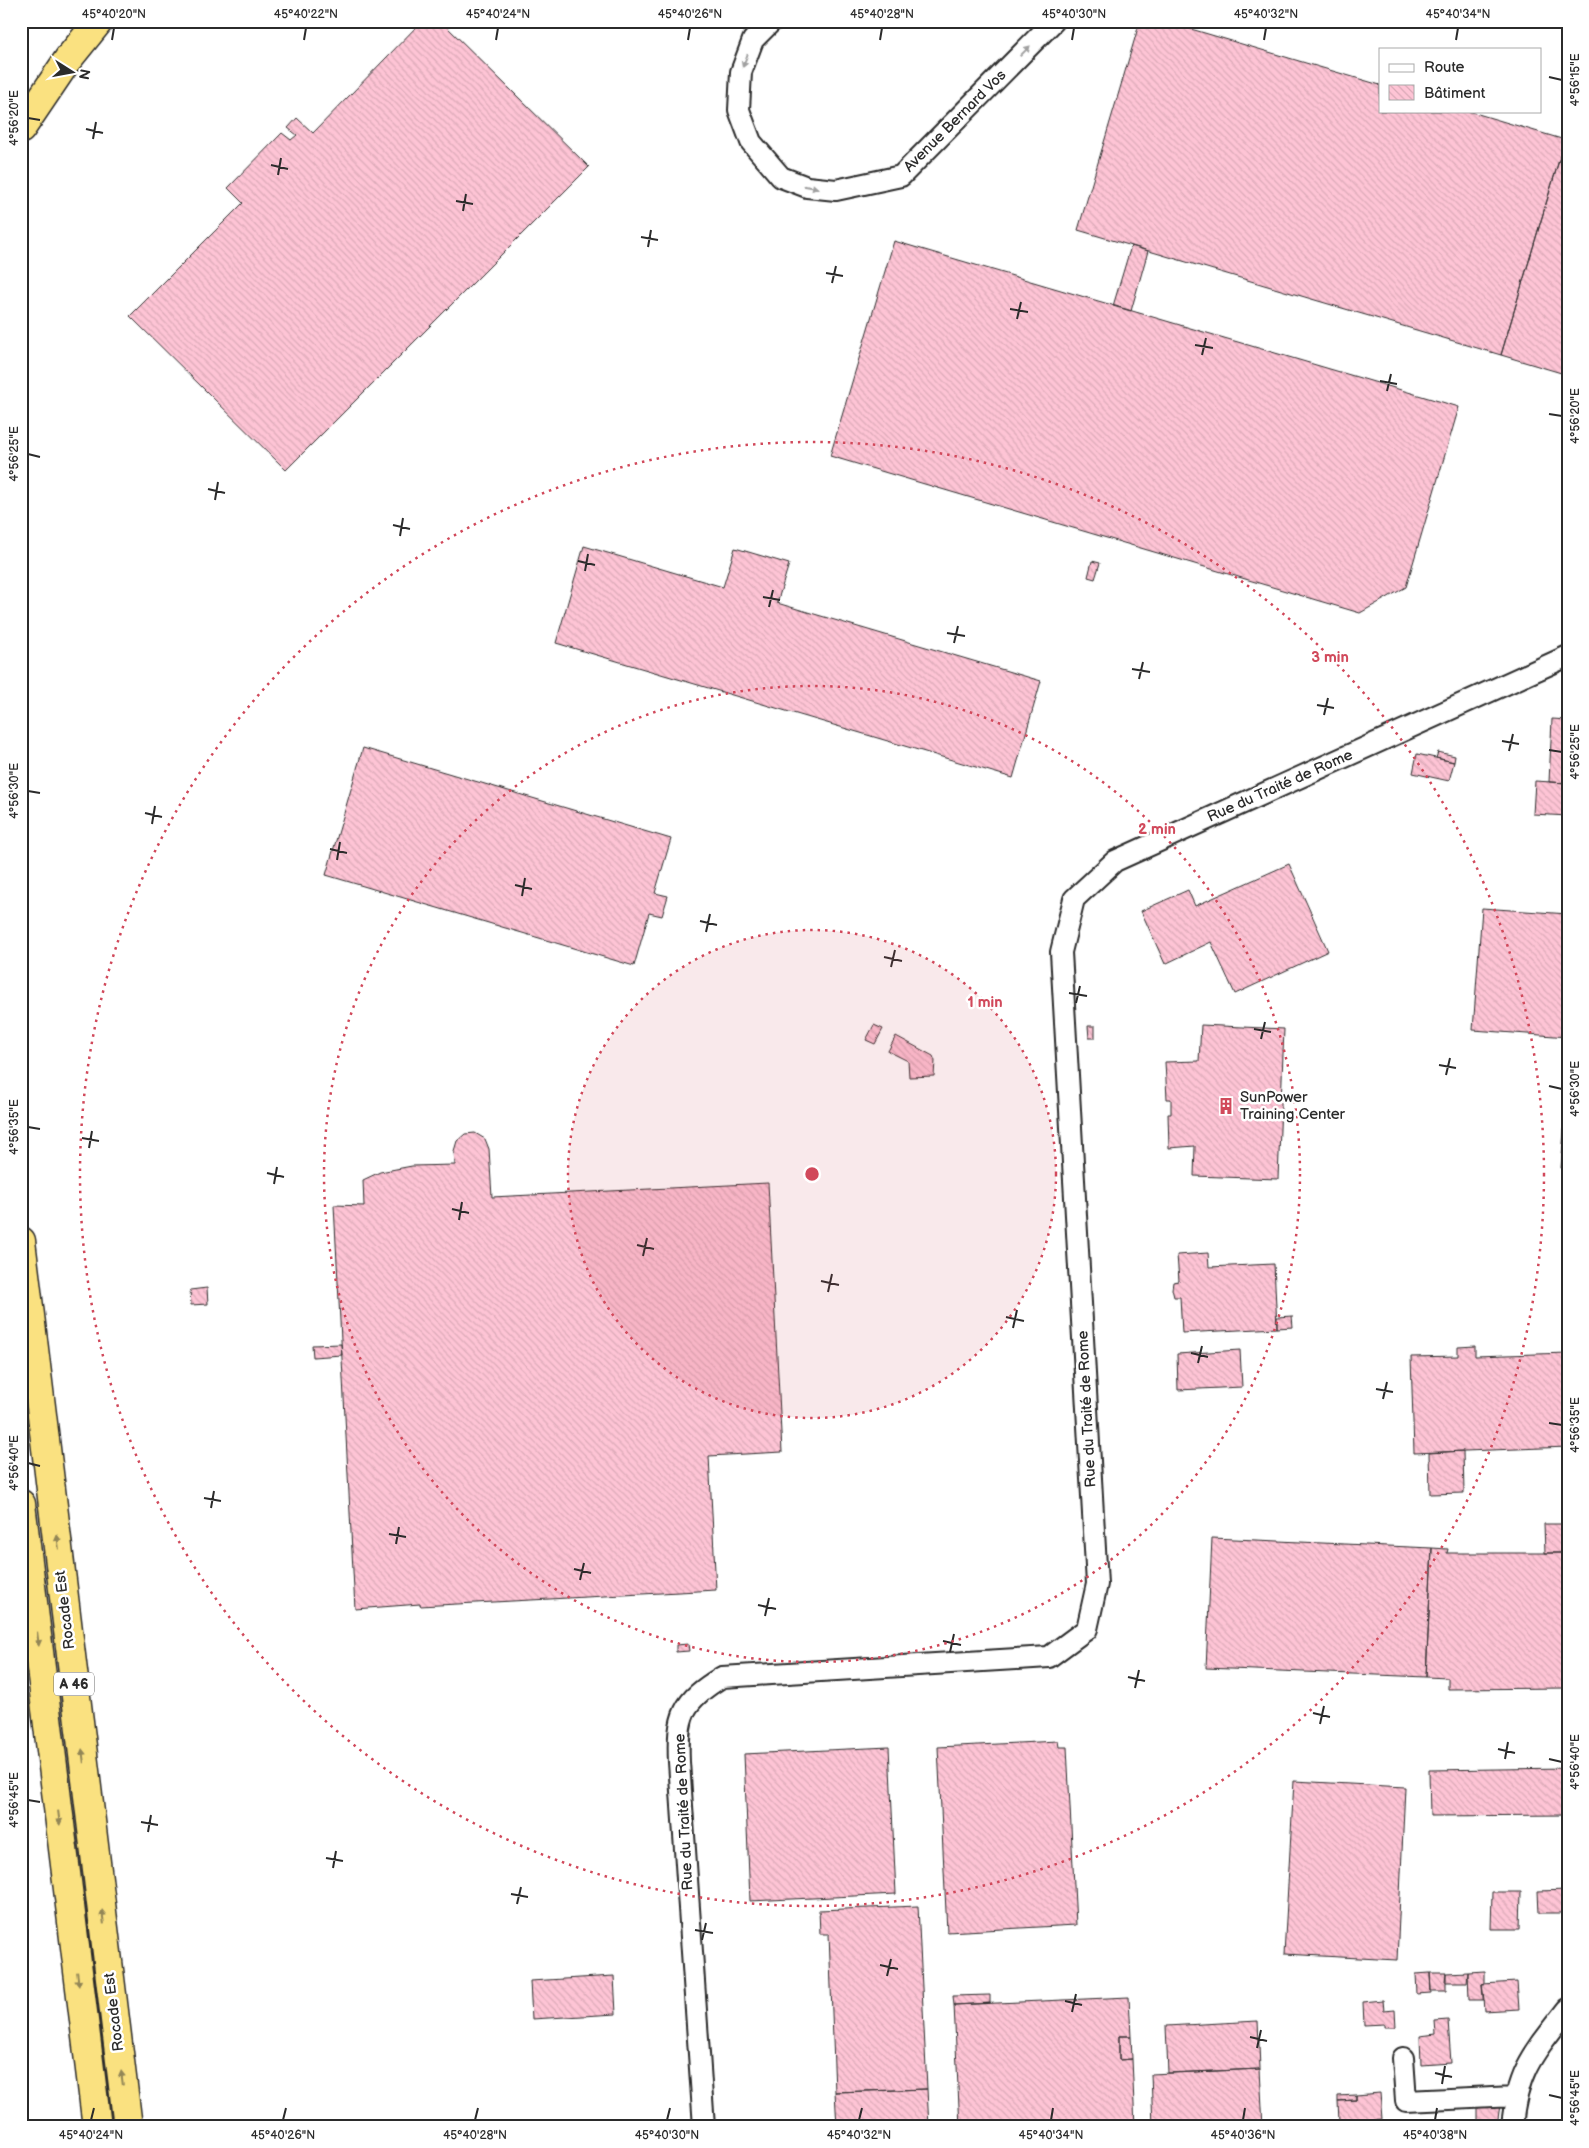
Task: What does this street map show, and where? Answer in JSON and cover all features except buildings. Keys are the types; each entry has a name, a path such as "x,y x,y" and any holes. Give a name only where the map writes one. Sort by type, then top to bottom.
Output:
{"highway":[{"path":"21,129 69,58 99,21"},
{"name":"Rocade Est","path":"21,1241 128,2127"},
{"name":"Rocade Est","path":"21,1504 96,2127"}],"street":[{"name":"Avenue Bernard Vos","path":"772,21 753,40 741,72 740,110 750,142 781,178 807,187 836,190 901,176 1054,21"},
{"name":"Rue du Traité de Rome","path":"704,2127 679,1762 678,1732 685,1708 702,1689 722,1677 1049,1658 1087,1629 1096,1584 1060,952 1074,899 1115,861 1568,656"},
{"path":"1512,2127 1515,2096 1524,2072 1536,2050 1568,2009"},
{"path":"1403,2058 1406,2100 1515,2096"}],"place":[{"name":"SunPower Training Center","path":"1226,1106"}]}
